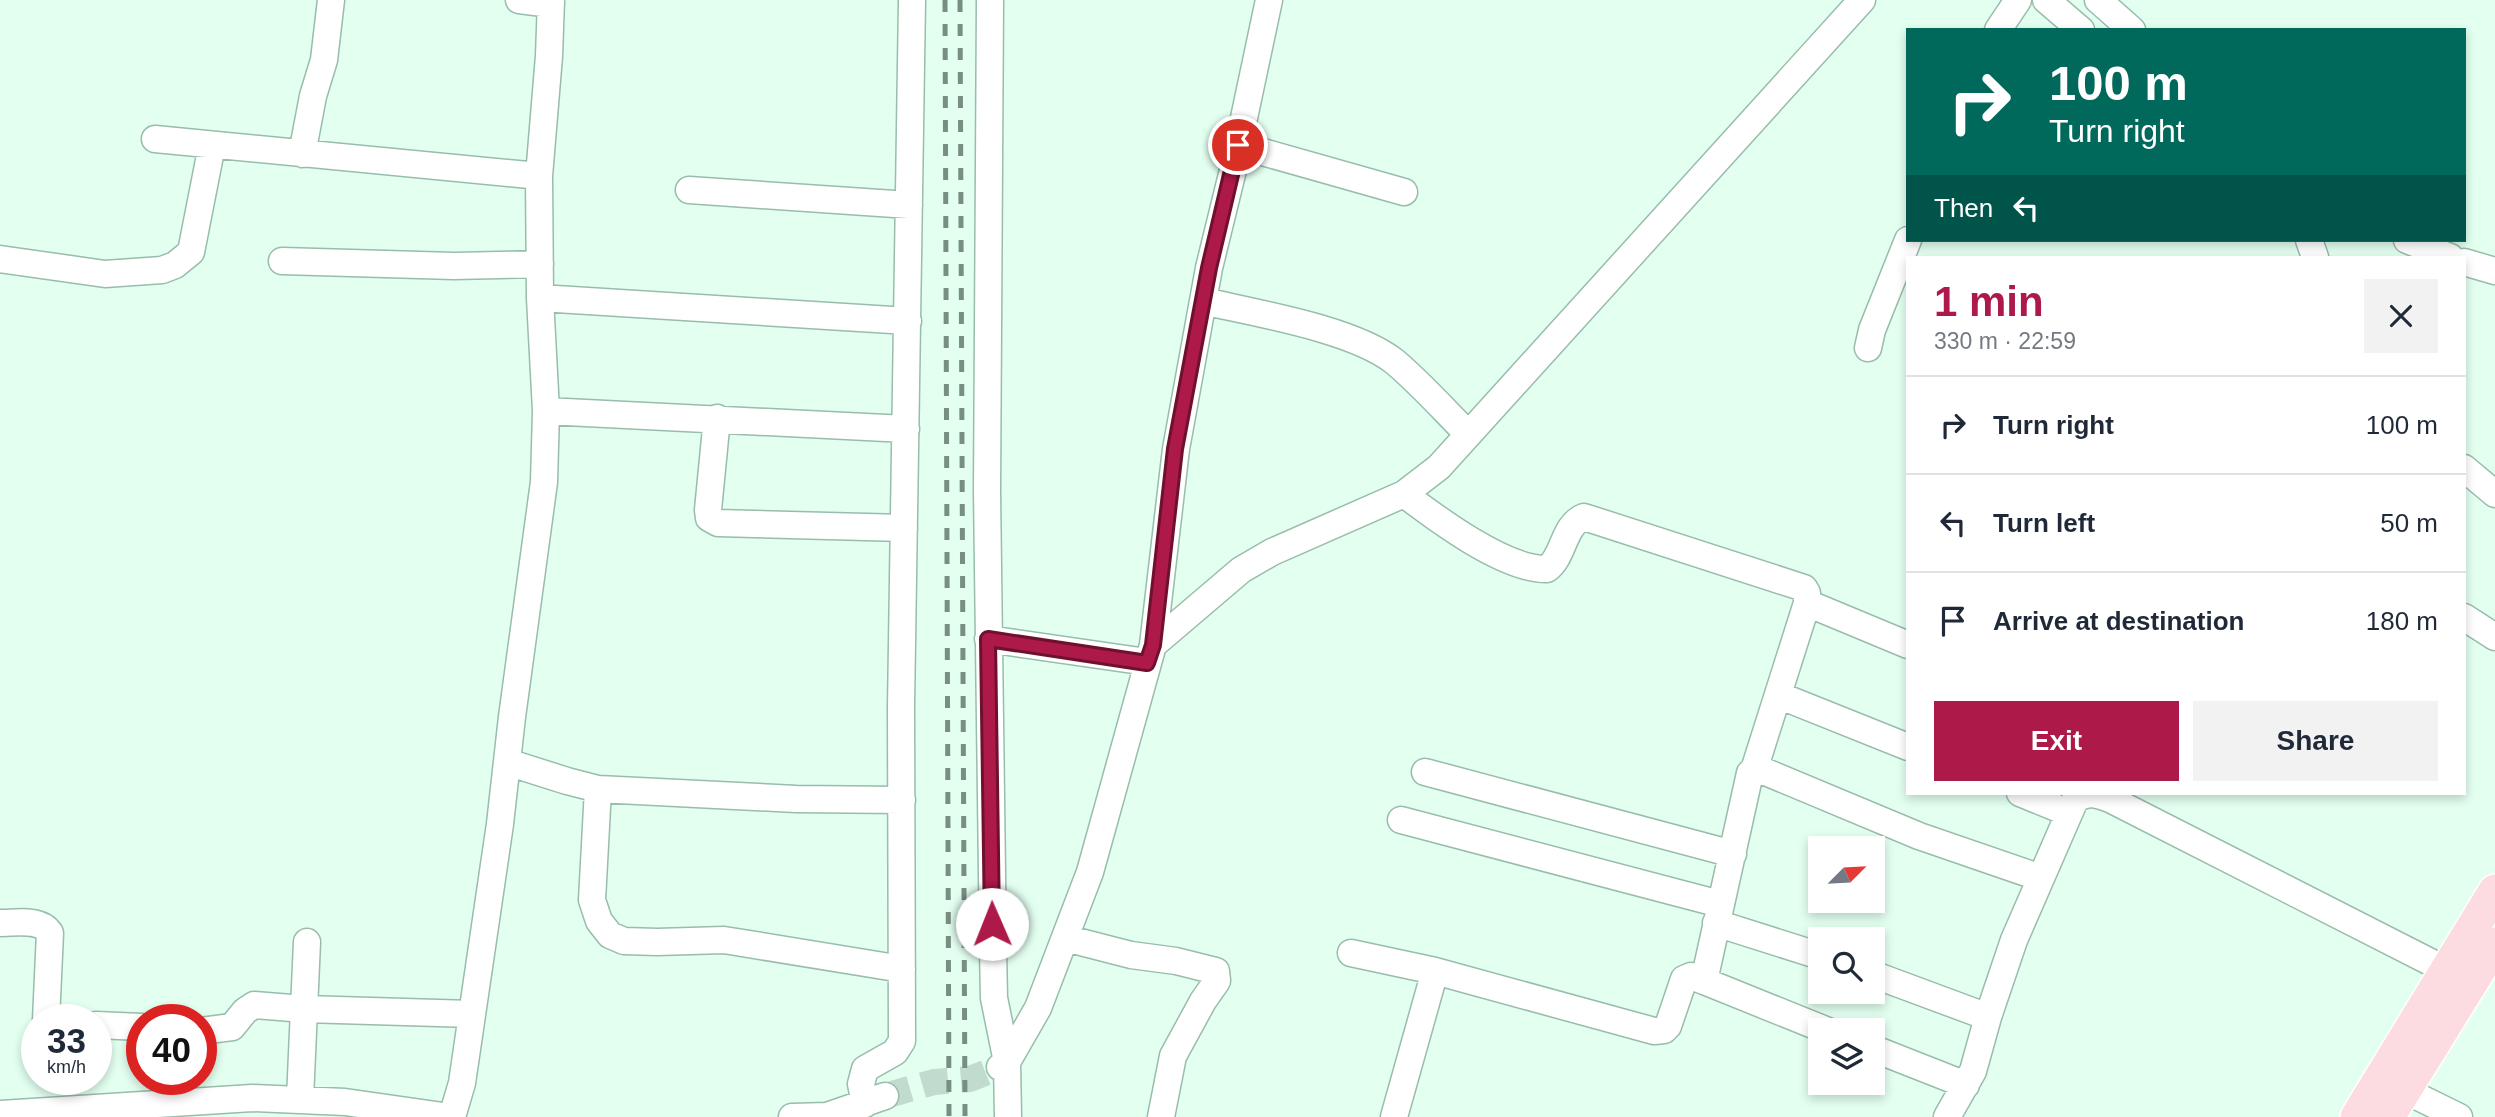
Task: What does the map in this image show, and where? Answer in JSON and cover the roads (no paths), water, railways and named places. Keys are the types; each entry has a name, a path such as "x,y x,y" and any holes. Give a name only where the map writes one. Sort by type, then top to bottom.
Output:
{"main road":[{"path":"2391,1095 2446,970 2495,891"},
{"path":"2357,1117 2391,1095 2495,944"}],"street":[{"path":"302,154 313,96 324,60 331,0"},
{"path":"0,1114 169,1102 300,1099 451,1117 462,1083 500,824 544,482 546,411 540,298 539,176 551,2 519,0"},
{"path":"792,1117 827,1116 875,1100 861,1084 865,1069 895,1052 902,1041 901,707 912,0"},
{"path":"990,0 986,491 988,639 994,998 1008,1117"},
{"path":"1001,1066 1038,1008 1090,872 1150,654 1175,449 1203,301 1269,0"},
{"path":"988,639 1150,654 1241,570 1272,552 1404,495 1439,467 1862,0"},
{"path":"1999,28 2018,0"},
{"path":"2046,0 2079,28"},
{"path":"2098,0 2130,28"},
{"path":"155,139 539,176"},
{"path":"0,259 105,274 162,270 175,265 191,251 212,145"},
{"path":"1238,145 1404,192"},
{"path":"689,190 909,205"},
{"path":"1868,348 1871,330 1907,242"},
{"path":"2412,242 2447,256"},
{"path":"282,261 454,266 540,264"},
{"path":"2466,263 2495,271"},
{"path":"540,298 908,321"},
{"path":"1203,301 1295,322 1375,349 1394,362 1468,434"},
{"path":"546,411 906,429"},
{"path":"717,418 709,518 718,523 904,528"},
{"path":"2466,470 2495,494"},
{"path":"1404,495 1445,525 1514,562 1531,568 1547,569 1553,565 1569,531 1577,519 1584,517 1804,588 1807,603 1754,771 1750,774 1703,981"},
{"path":"1807,603 1906,644"},
{"path":"2466,618 2495,638"},
{"path":"1778,695 1906,746"},
{"path":"507,762 567,782 598,789 796,799 902,800"},
{"path":"1754,771 1792,782 1919,836 2041,878"},
{"path":"1425,772 1733,854"},
{"path":"598,789 592,900 599,921 610,935 624,941 724,940 816,953 902,970"},
{"path":"1947,1117 1977,1061 1988,1017 2014,940 2078,800 2037,795"},
{"path":"2098,795 2446,970"},
{"path":"1401,820 1718,914 1808,951"},
{"path":"0,923 46,926 50,933 47,1004"},
{"path":"1065,938 1131,955 1176,961 1216,971 1217,981 1173,1056 1161,1117"},
{"path":"300,1099 307,942"},
{"path":"1351,953 1435,971 1661,1031 1668,1026 1684,979 1691,976 1808,1023"},
{"path":"1394,1117 1435,971"},
{"path":"1885,979 1988,1017"},
{"path":"217,1029 232,1027 245,1011 254,1005 472,1014"},
{"path":"1885,1053 1966,1085"},
{"path":"2391,1095 2459,1117"}],"tunnel":[{"path":"885,1096 934,1082 970,1079 995,1069"}],"railway":[{"path":"945,0 949,1117"},
{"path":"960,0 965,1117"}]}
